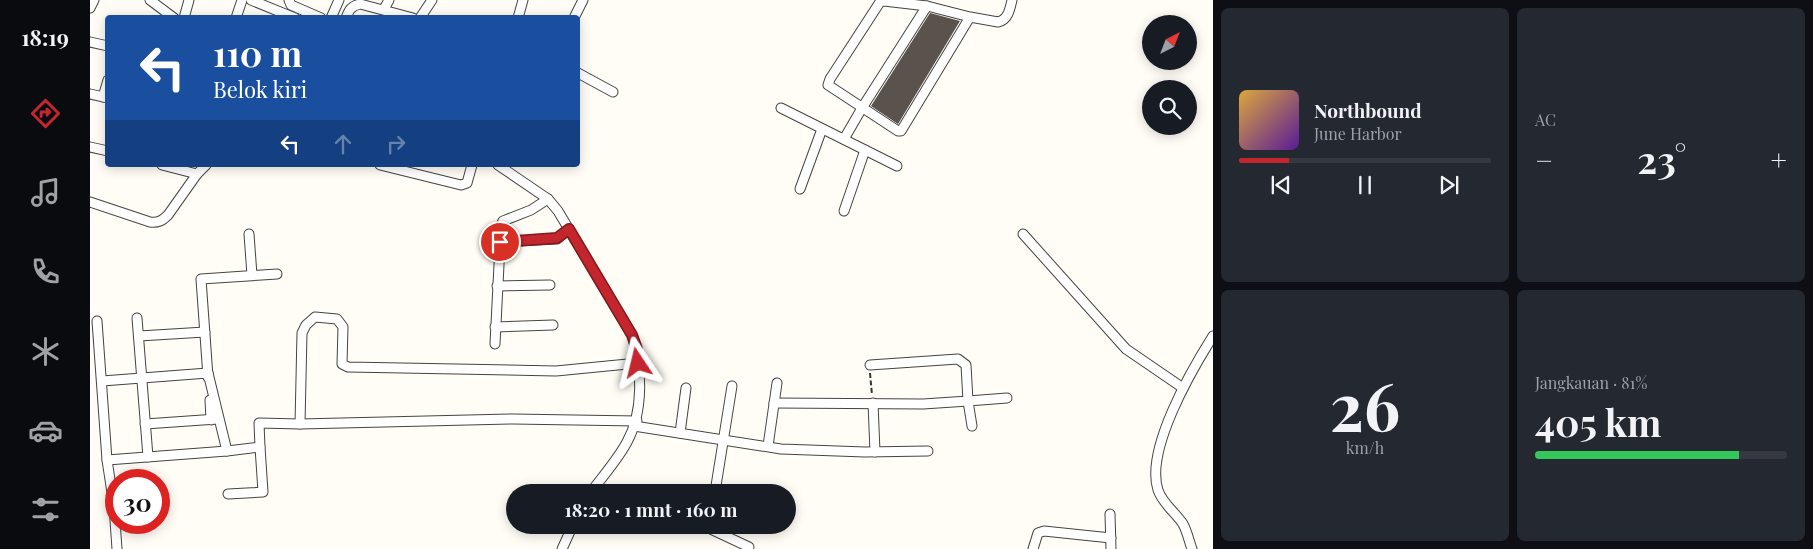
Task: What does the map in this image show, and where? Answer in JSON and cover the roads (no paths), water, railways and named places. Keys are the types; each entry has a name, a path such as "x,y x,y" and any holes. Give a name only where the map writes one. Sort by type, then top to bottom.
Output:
{"street":[{"path":"90,8 94,0"},
{"path":"150,0 170,15"},
{"path":"185,15 189,0"},
{"path":"237,15 242,0"},
{"path":"251,0 287,15"},
{"path":"289,0 291,5 314,15"},
{"path":"332,15 339,0"},
{"path":"384,9 389,0"},
{"path":"422,15 432,0"},
{"path":"519,15 523,0"},
{"path":"576,15 583,0"},
{"path":"970,17 900,131 862,108 828,84 830,78 880,2 927,6 994,22 1003,21 1007,16 1012,0"},
{"path":"347,15 350,8 360,4 403,15"},
{"path":"844,139 927,6"},
{"path":"90,42 105,45"},
{"path":"580,74 612,92"},
{"path":"90,94 105,98"},
{"path":"781,108 897,166"},
{"path":"800,189 822,129"},
{"path":"90,147 105,150"},
{"path":"844,211 865,150"},
{"path":"170,167 197,174"},
{"path":"90,202 155,223 163,220 168,215 204,167"},
{"path":"388,167 461,185 467,183 471,167"},
{"path":"501,167 548,200 558,210 632,335 637,349 640,383 635,423 626,443 597,484"},
{"path":"494,344 501,226 503,221 531,210 548,200"},
{"path":"500,242 557,238 569,229"},
{"path":"249,234 252,276"},
{"path":"1023,234 1126,349 1183,388"},
{"path":"227,451 215,420 208,373 201,279 277,274"},
{"path":"497,286 550,285"},
{"path":"300,424 302,333 306,325 315,317 337,319 343,327 342,364 348,367 556,371 638,363"},
{"path":"138,318 148,457"},
{"path":"97,321 107,460 114,506 117,549"},
{"path":"496,327 553,325"},
{"path":"139,336 205,332"},
{"path":"1192,549 1184,526 1159,492 1155,476 1156,460 1162,439 1183,388 1213,336"},
{"path":"870,365 958,359 966,365 968,401 972,426"},
{"path":"102,381 208,373"},
{"path":"768,446 777,383"},
{"path":"716,484 732,386"},
{"path":"680,433 686,388"},
{"path":"774,403 923,404 1007,398"},
{"path":"873,403 875,452"},
{"path":"228,494 263,492 259,423 300,424 514,419 635,423 680,433 781,449 875,452 928,451"},
{"path":"145,424 215,420"},
{"path":"107,460 260,447"},
{"path":"1110,514 1112,549"},
{"path":"1034,549 1038,533 1044,531 1111,538"},
{"path":"562,549 569,534"},
{"path":"722,534 748,549"}]}
